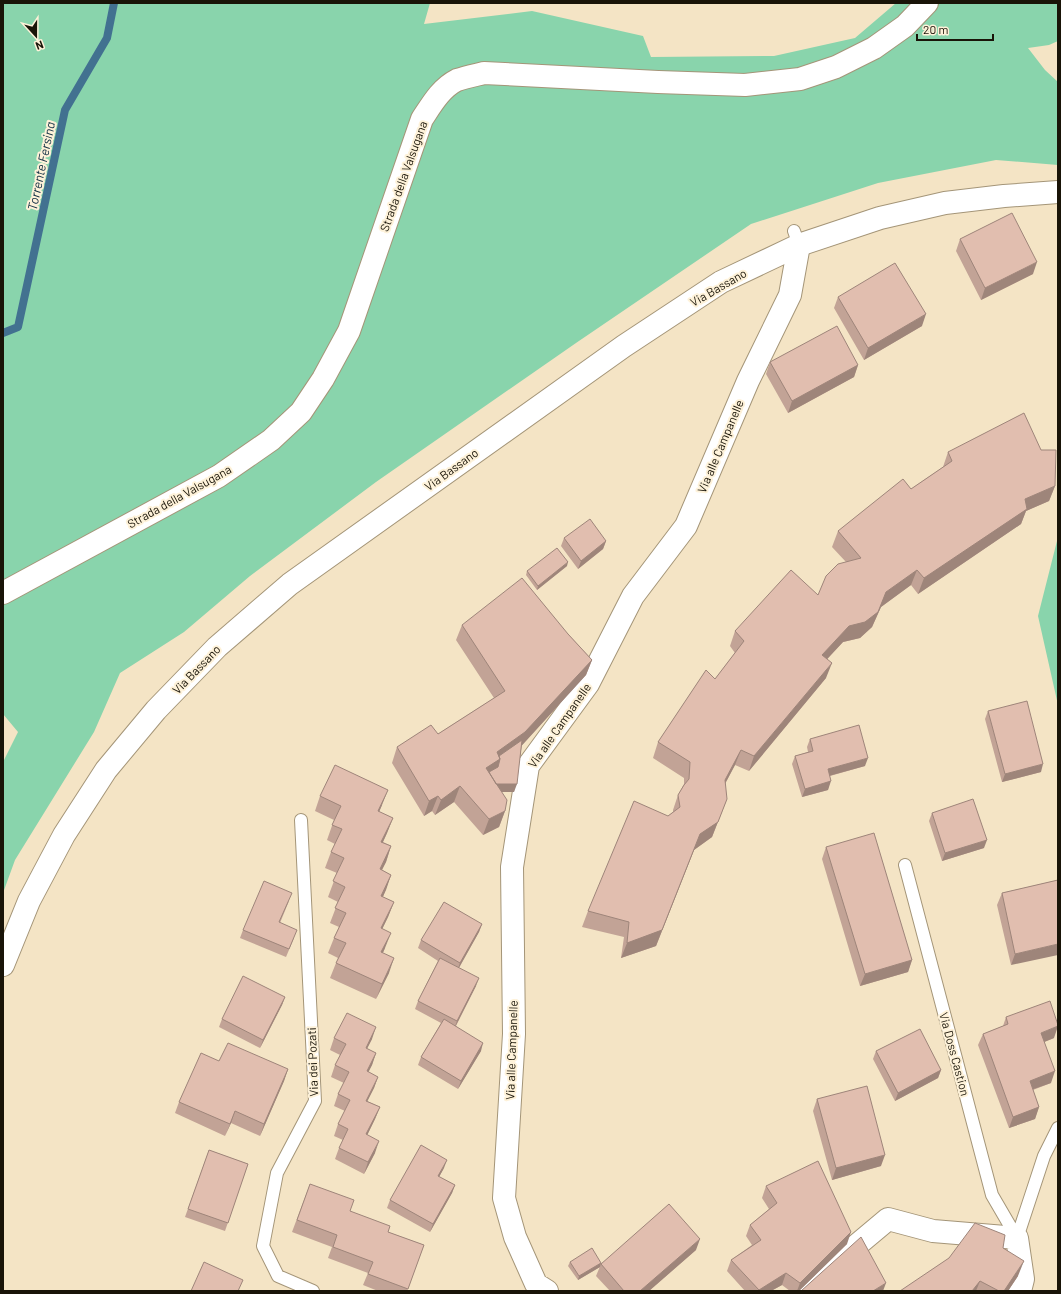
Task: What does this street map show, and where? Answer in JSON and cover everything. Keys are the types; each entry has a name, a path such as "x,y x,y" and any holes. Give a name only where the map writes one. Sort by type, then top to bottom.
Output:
{"main road":[{"name":"Strada della Valsugana","path":"3,593 219,476 271,440 301,412 323,380 349,331 422,119 445,88 458,80 484,73 745,85 800,79 836,67 874,48 905,26 927,3"},
{"name":"Via Bassano","path":"3,965 29,901 64,835 106,770 156,710 217,647 290,584 624,346 721,282 796,238 945,203 1004,196 1058,192"},
{"name":"Via alle Campanelle","path":"538,1289 515,1237 504,1198 514,1034 512,867 528,766 588,684 633,596 686,526 748,381 790,295 796,238"},
{"path":"802,1291 888,1218 933,1231 1017,1238"},
{"name":"Via Doss Castion","path":"1017,1238 1023,1279 1020,1291"}],"lane":[{"name":"Via dei Pozati","path":"301,820 315,1101 277,1173 263,1246 278,1276 313,1291"},
{"name":"Via Doss Castion","path":"905,865 992,1196 1017,1238"},
{"name":"Via Doss Castion","path":"1017,1238 1044,1156 1058,1128"}],"green space":[{"path":"3,3 430,3 424,24 532,11 643,36 651,57 774,56 855,38 896,3 1058,3 1058,41 1049,45 1028,48 1045,70 1058,82 1058,165 996,160 878,183 751,224 576,343 376,482 250,576 184,632 120,673 94,732 15,860 3,893 3,765 18,732 3,714"},
{"path":"1058,537 1058,705 1038,616"}],"building":[{"path":"1012,213 1037,262 985,288 960,239"},
{"path":"895,263 926,314 868,348 838,297"},
{"path":"837,326 858,365 792,401 770,362"},
{"path":"1024,413 1041,450 1056,450 1055,486 1025,499 1027,509 924,578 917,570 886,592 878,612 865,622 849,626 822,655 832,663 754,756 741,750 725,780 727,799 718,822 700,834 662,930 627,943 629,922 588,911 634,801 668,816 680,807 678,795 689,779 690,762 658,742 706,670 715,679 744,641 735,631 791,570 818,595 826,576 838,564 861,558 838,531 903,479 911,489 952,461 948,452"},
{"path":"590,519 606,541 581,561 564,538"},
{"path":"557,548 568,562 538,586 527,571"},
{"path":"522,578 568,634 592,660 525,732 497,752 500,759 486,768 507,800 505,811 489,819 460,786 441,800 438,796 429,801 397,747 431,725 438,734 505,691 462,625"},
{"path":"1027,701 1043,764 1005,774 988,711"},
{"path":"859,725 868,758 828,769 831,781 805,789 795,756 813,751 810,739"},
{"path":"522,740 517,784 496,784 489,772 498,767 500,759 499,756"},
{"path":"335,765 388,790 378,811 393,818 381,842 391,846 380,869 391,875 381,896 394,902 381,928 391,933 381,952 394,958 382,984 336,963 346,943 334,938 346,913 335,908 345,887 333,881 344,858 331,852 342,829 332,825 341,806 320,796"},
{"path":"973,799 987,840 945,853 932,813"},
{"path":"874,833 912,960 865,974 826,847"},
{"path":"1058,880 1058,944 1015,954 1002,893"},
{"path":"264,881 292,893 279,922 297,930 289,949 243,930"},
{"path":"444,902 482,924 460,963 421,940"},
{"path":"440,958 479,978 457,1021 418,1001"},
{"path":"243,976 285,997 263,1040 222,1019"},
{"path":"1050,1001 1058,1026 1041,1033 1055,1071 1030,1081 1039,1107 1013,1117 983,1034 1008,1024 1006,1017"},
{"path":"347,1013 376,1027 366,1048 376,1053 367,1071 378,1077 366,1101 380,1107 366,1134 379,1141 368,1162 339,1148 348,1129 338,1124 350,1100 338,1094 349,1072 335,1065 346,1044 334,1038"},
{"path":"444,1019 483,1043 461,1081 421,1057"},
{"path":"920,1029 941,1070 898,1093 876,1051"},
{"path":"228,1043 288,1069 264,1124 235,1111 230,1124 179,1102 201,1053 219,1061"},
{"path":"867,1086 885,1155 836,1168 817,1099"},
{"path":"421,1145 447,1160 438,1176 455,1185 433,1224 390,1200"},
{"path":"209,1150 248,1164 228,1223 188,1209"},
{"path":"818,1161 851,1232 800,1283 786,1273 759,1290 731,1260 761,1240 750,1225 777,1203 766,1186"},
{"path":"310,1184 354,1200 350,1211 390,1226 388,1232 424,1245 408,1289 368,1274 373,1262 333,1247 337,1235 297,1220"},
{"path":"669,1204 700,1239 640,1291 624,1291 601,1264"},
{"path":"975,1223 1005,1235 1003,1248 1024,1261 1004,1291 999,1291 980,1281 972,1291 900,1291 949,1258"},
{"path":"861,1237 886,1283 873,1291 801,1291"},
{"path":"592,1248 601,1263 579,1276 570,1262"},
{"path":"204,1262 243,1280 238,1291 191,1291"}],"waterway":[{"name":"Torrente Fersina","path":"3,333 18,327 65,110 107,38 114,3"}]}
